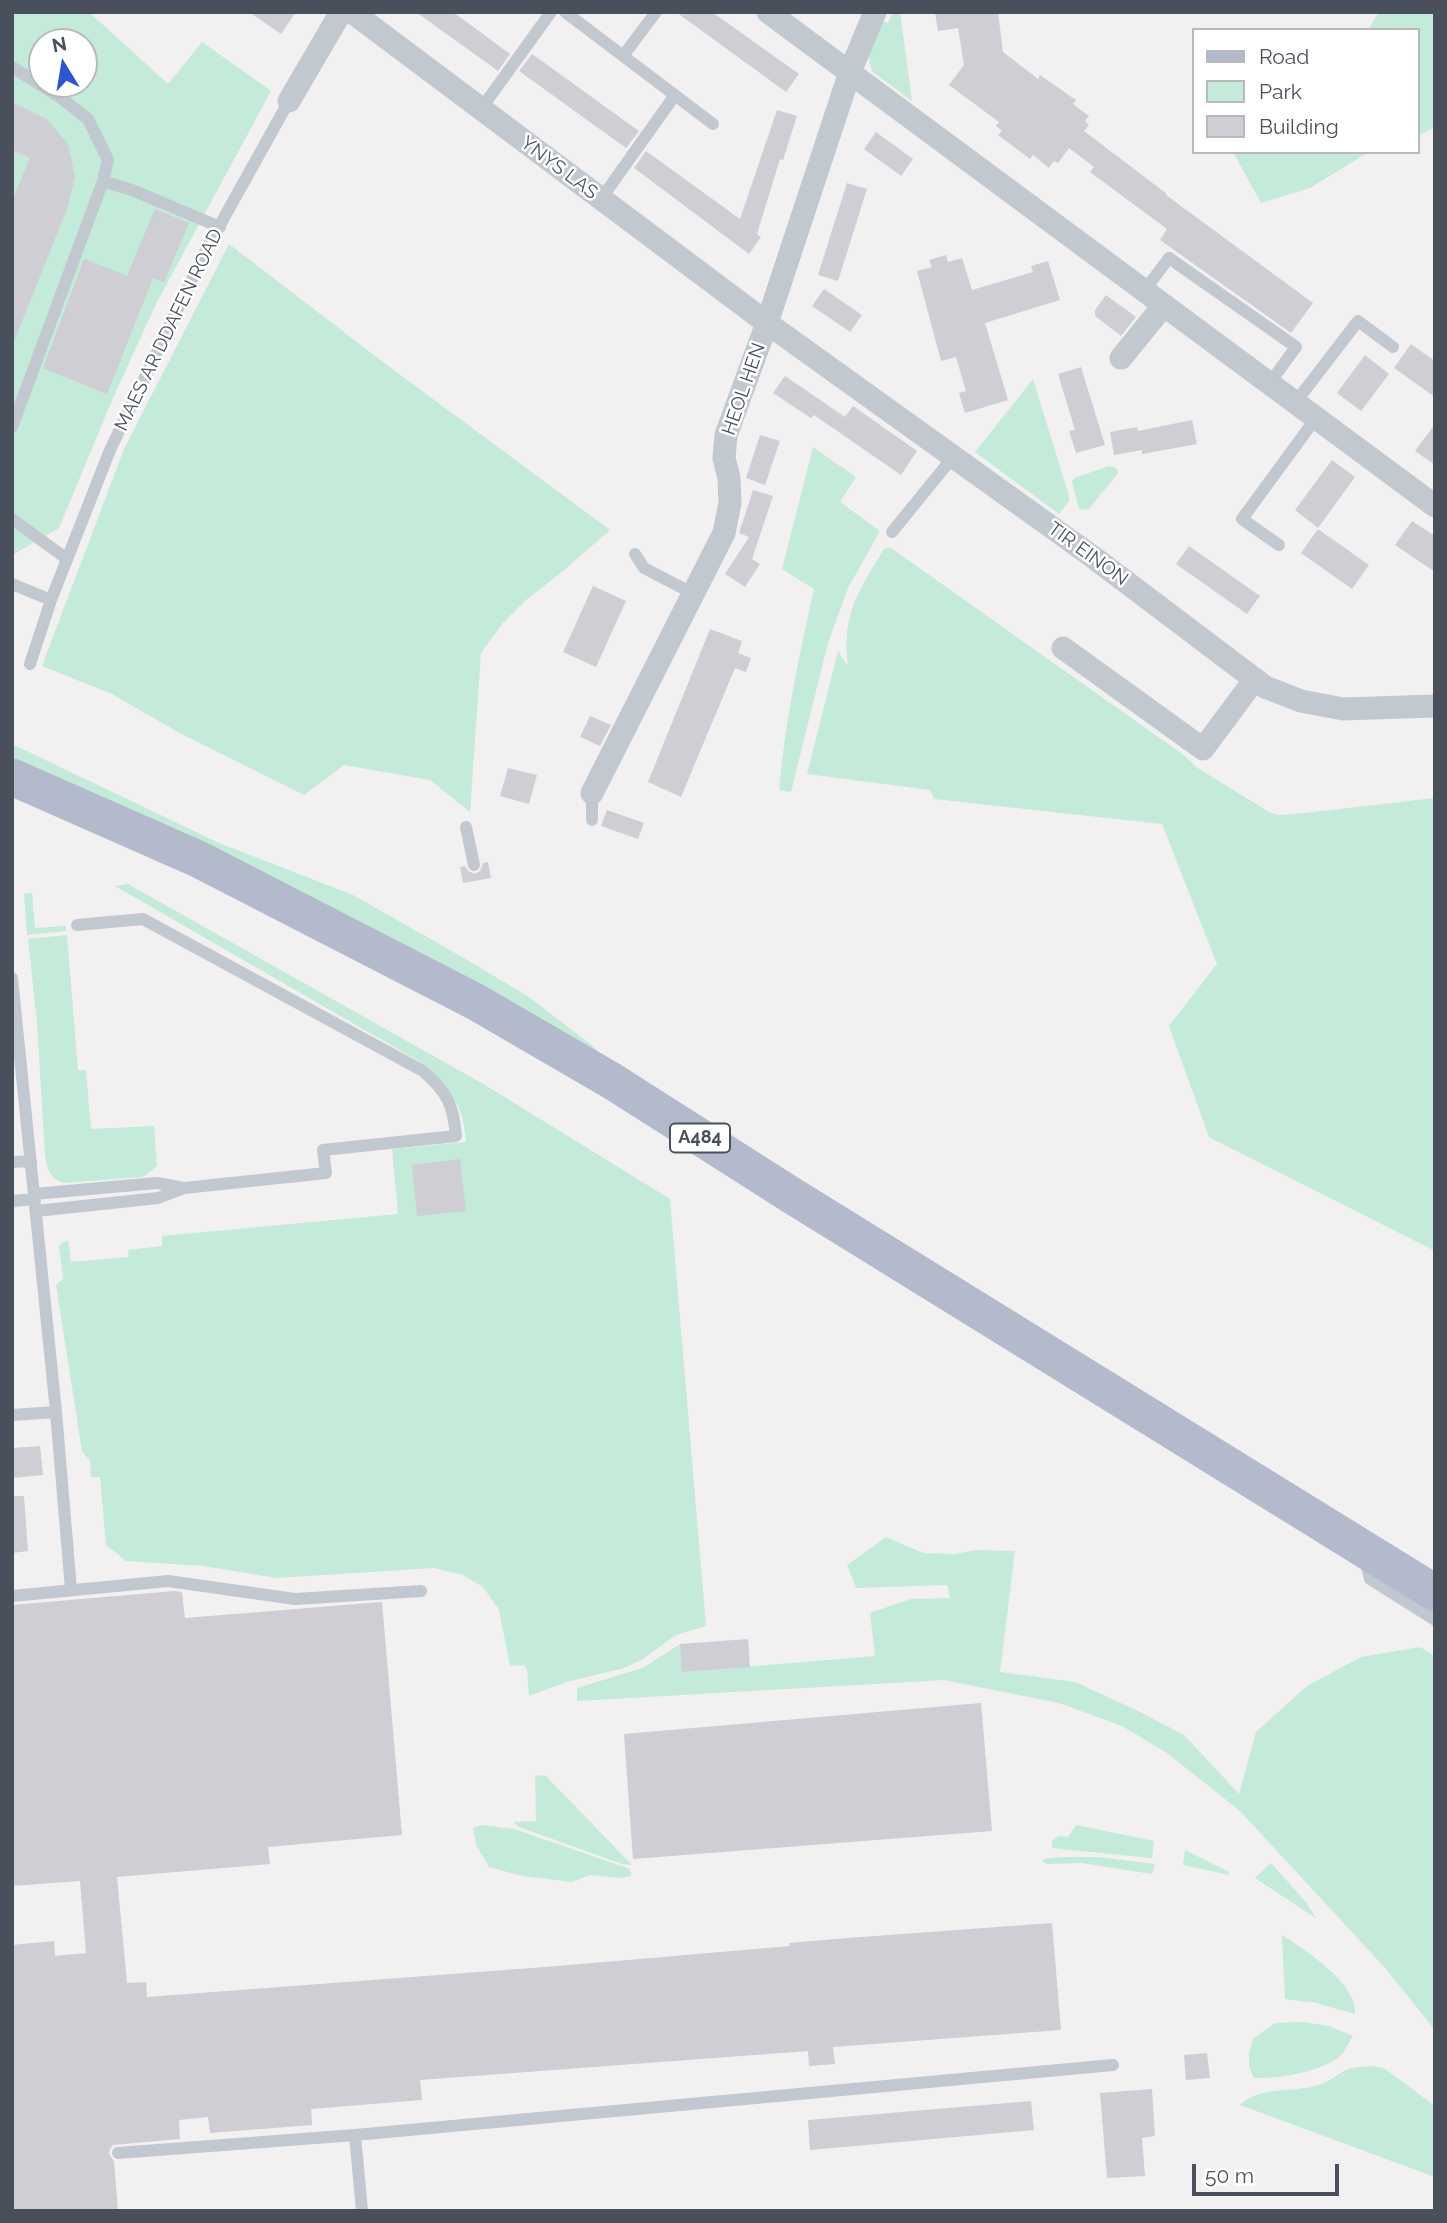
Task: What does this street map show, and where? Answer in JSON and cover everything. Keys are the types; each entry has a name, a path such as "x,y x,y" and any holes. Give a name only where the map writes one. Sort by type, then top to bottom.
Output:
{"main road":[{"name":"A484","path":"12,778 198,859 476,1002 612,1081 802,1202 1435,1593"}],"street":[{"name":"MAES AR DDAFEN ROAD","path":"289,100 341,12"},
{"name":"YNYS LAS","path":"352,12 767,323"},
{"path":"768,12 1435,506"},
{"name":"HEOL HEN","path":"592,793 723,533 730,503 729,478 724,458 726,435 767,323 850,72 875,12"},
{"path":"1121,358 1164,305"},
{"name":"TIR EINON","path":"767,323 1265,687 1301,701 1343,709 1435,706"},
{"path":"1063,648 1203,749 1255,679"}],"lane":[{"path":"481,109 551,12"},
{"path":"565,12 713,124"},
{"path":"623,56 656,12"},
{"path":"12,68 61,98 88,119 108,160 103,181 12,427"},
{"path":"601,199 675,95"},
{"name":"MAES AR DDAFEN ROAD","path":"30,664 51,600 110,450 220,227 289,100"},
{"path":"103,181 132,190 220,227"},
{"path":"1144,291 1169,258 1296,347 1269,384"},
{"path":"1295,403 1358,321 1392,347"},
{"path":"1279,545 1242,519 1316,418"},
{"path":"892,532 953,457"},
{"path":"12,519 67,559"},
{"path":"635,554 645,568 692,593"},
{"path":"12,584 51,600"},
{"path":"592,793 592,820"},
{"path":"466,827 474,865"},
{"path":"12,1201 158,1198 184,1188 326,1173 323,1150 456,1136 453,1111 443,1089 423,1071 143,919 77,925"},
{"path":"12,978 71,1589"},
{"path":"12,1162 31,1161"},
{"path":"35,1201 157,1183 184,1188"},
{"path":"12,1415 56,1412"},
{"path":"1362,1546 1370,1579 1435,1620"},
{"path":"12,1596 167,1581 295,1599 421,1591"},
{"path":"118,2154 1113,2065"},
{"path":"355,2134 362,2211"}],"green space":[{"path":"12,12 89,12 168,84 202,42 271,91 156,304 113,398 59,528 12,555"},
{"path":"893,12 900,12 912,101 873,72 870,65 873,40 882,21 888,23"},
{"path":"1379,12 1435,12 1435,127 1419,135 1419,28 1369,28"},
{"path":"1234,154 1368,154 1310,188 1261,203"},
{"path":"229,244 610,530 526,600 503,623 481,653 470,812 430,780 344,765 304,795 183,735 112,694 42,666 124,449"},
{"path":"1033,379 1069,496 1069,501 1059,514 975,452"},
{"path":"813,447 856,477 840,502 880,531 848,588 828,643 791,792 779,790 793,689 814,589 782,569"},
{"path":"1109,466 1116,468 1118,473 1088,510 1079,509 1072,482 1074,478"},
{"path":"891,548 1185,756 1196,767 1269,812 1277,815 1296,814 1435,798 1435,1251 1209,1137 1169,1026 1217,964 1162,824 934,799 930,790 807,774 838,651 848,666 847,632 854,604 884,549"},
{"path":"12,744 219,843 353,895 529,997 594,1047 622,1078 12,762"},
{"path":"128,884 485,1085 670,1199 706,1626 676,1635 643,1659 624,1668 567,1682 529,1696 527,1669 524,1665 510,1666 499,1610 483,1587 463,1575 434,1568 277,1578 203,1566 126,1561 106,1545 100,1477 91,1477 90,1461 82,1451 56,1285 63,1279 59,1247 62,1243 68,1240 71,1262 129,1257 128,1250 162,1246 162,1236 398,1214 392,1149 466,1142 462,1118 455,1100 427,1066 115,886"},
{"path":"32,893 35,928 66,926 66,931 27,935 24,894"},
{"path":"67,935 78,1070 86,1070 91,1129 154,1126 157,1166 143,1177 64,1183 52,1176 47,1165 28,939"},
{"path":"886,1537 923,1553 1015,1551 1000,1672 1075,1682 1138,1711 1184,1735 1239,1794 1256,1732 1307,1686 1361,1657 1420,1647 1435,1656 1435,2030 1386,1969 1240,1811 1167,1753 1122,1726 1059,1703 944,1680 577,1701 577,1688 643,1668 680,1644 683,1672 875,1656 870,1613 911,1599 950,1598 947,1585 856,1588 847,1565"},
{"path":"535,1775 546,1776 632,1865 622,1864 519,1827 513,1822 536,1821"},
{"path":"481,1825 514,1829 630,1869 631,1876 622,1878 590,1875 572,1882 522,1876 489,1867 476,1845 473,1828"},
{"path":"1076,1825 1154,1841 1152,1858 1052,1848 1052,1841 1059,1836 1068,1837"},
{"path":"1185,1850 1229,1872 1229,1875 1183,1865"},
{"path":"1098,1857 1155,1864 1152,1874 1081,1863 1043,1862 1044,1859"},
{"path":"1271,1863 1305,1901 1317,1919 1255,1878"},
{"path":"1282,1935 1316,1958 1339,1979 1348,1991 1355,2014 1317,2003 1285,1999"},
{"path":"1302,2022 1329,2026 1353,2036 1341,2055 1323,2066 1287,2076 1254,2078 1249,2067 1253,2039 1275,2023"},
{"path":"1372,2066 1384,2068 1435,2106 1435,2177 1240,2105 1266,2092 1315,2086 1347,2069"}],"building":[{"path":"249,12 296,12 281,34"},
{"path":"416,12 453,12 510,54 498,71"},
{"path":"676,12 712,12 799,74 786,92"},
{"path":"935,12 998,12 1003,52 1038,79 1040,75 1076,100 1073,104 1089,116 1085,121 1089,125 1084,131 1313,303 1291,333 1160,240 1167,229 1090,172 1094,167 1069,148 1058,163 1054,161 1049,168 1033,155 1030,159 998,135 1002,131 996,126 999,122 949,85 964,65 958,28 938,31"},
{"path":"532,54 639,131 626,148 519,71"},
{"path":"12,102 48,120 68,144 75,177 68,206 13,344 12,201 30,158 12,150"},
{"path":"777,110 797,116 783,160 780,159 757,234 761,237 749,254 634,168 646,151 740,219"},
{"path":"876,132 913,159 901,176 864,149"},
{"path":"847,183 867,189 838,281 818,275"},
{"path":"155,209 189,223 164,282 153,278 107,394 43,368 84,259 127,276"},
{"path":"946,255 948,262 962,258 972,290 1033,272 1031,266 1048,261 1060,300 985,323 1008,400 965,413 959,393 966,391 956,357 941,361 917,271 932,267 929,260"},
{"path":"824,289 862,315 850,332 812,306"},
{"path":"1106,295 1136,317 1121,336 1095,316 1095,310"},
{"path":"1411,344 1435,361 1435,397 1394,368"},
{"path":"1365,355 1389,374 1361,411 1337,393"},
{"path":"1081,367 1105,445 1076,453 1069,431 1075,430 1058,374"},
{"path":"785,376 845,417 853,406 917,451 901,475 814,415 811,418 773,393"},
{"path":"1192,420 1197,444 1142,454 1142,450 1114,455 1110,432 1137,427 1138,431"},
{"path":"1435,424 1435,465 1415,451"},
{"path":"760,435 780,441 765,485 746,478"},
{"path":"1332,460 1355,477 1318,528 1295,510"},
{"path":"753,490 773,496 752,559 760,564 745,587 725,574 749,537 739,533"},
{"path":"1412,521 1435,536 1435,572 1395,545"},
{"path":"1318,529 1369,565 1352,589 1301,553"},
{"path":"1189,546 1260,596 1247,614 1176,564"},
{"path":"593,586 626,601 596,667 563,652"},
{"path":"710,629 742,641 738,653 751,658 746,672 735,668 681,797 648,782"},
{"path":"590,716 611,725 600,746 580,737"},
{"path":"508,768 537,775 529,804 500,796"},
{"path":"607,810 644,823 638,839 601,826"},
{"path":"488,862 491,878 463,883 460,867 465,866 475,874 480,871 483,863"},
{"path":"460,1159 466,1211 417,1216 412,1165"},
{"path":"40,1446 43,1475 12,1478 12,1448"},
{"path":"12,1496 24,1496 28,1551 12,1553"},
{"path":"182,1592 185,1618 382,1602 402,1835 268,1847 270,1864 117,1877 127,1983 146,1982 147,1997 558,1966 790,1946 789,1943 1052,1923 1061,2030 833,2047 835,2064 809,2066 808,2051 420,2080 422,2100 311,2109 312,2125 210,2133 208,2117 179,2120 180,2139 113,2145 110,2149 109,2154 114,2161 118,2211 12,2211 12,1945 54,1941 55,1956 86,1953 80,1881 12,1886 12,1605"},
{"path":"748,1639 750,1667 682,1672 680,1644"},
{"path":"981,1703 992,1831 633,1859 624,1734"},
{"path":"1207,2053 1210,2078 1186,2080 1184,2055"},
{"path":"1152,2089 1155,2136 1142,2138 1145,2176 1107,2178 1100,2093"},
{"path":"1031,2101 1034,2130 810,2150 808,2120"}]}
